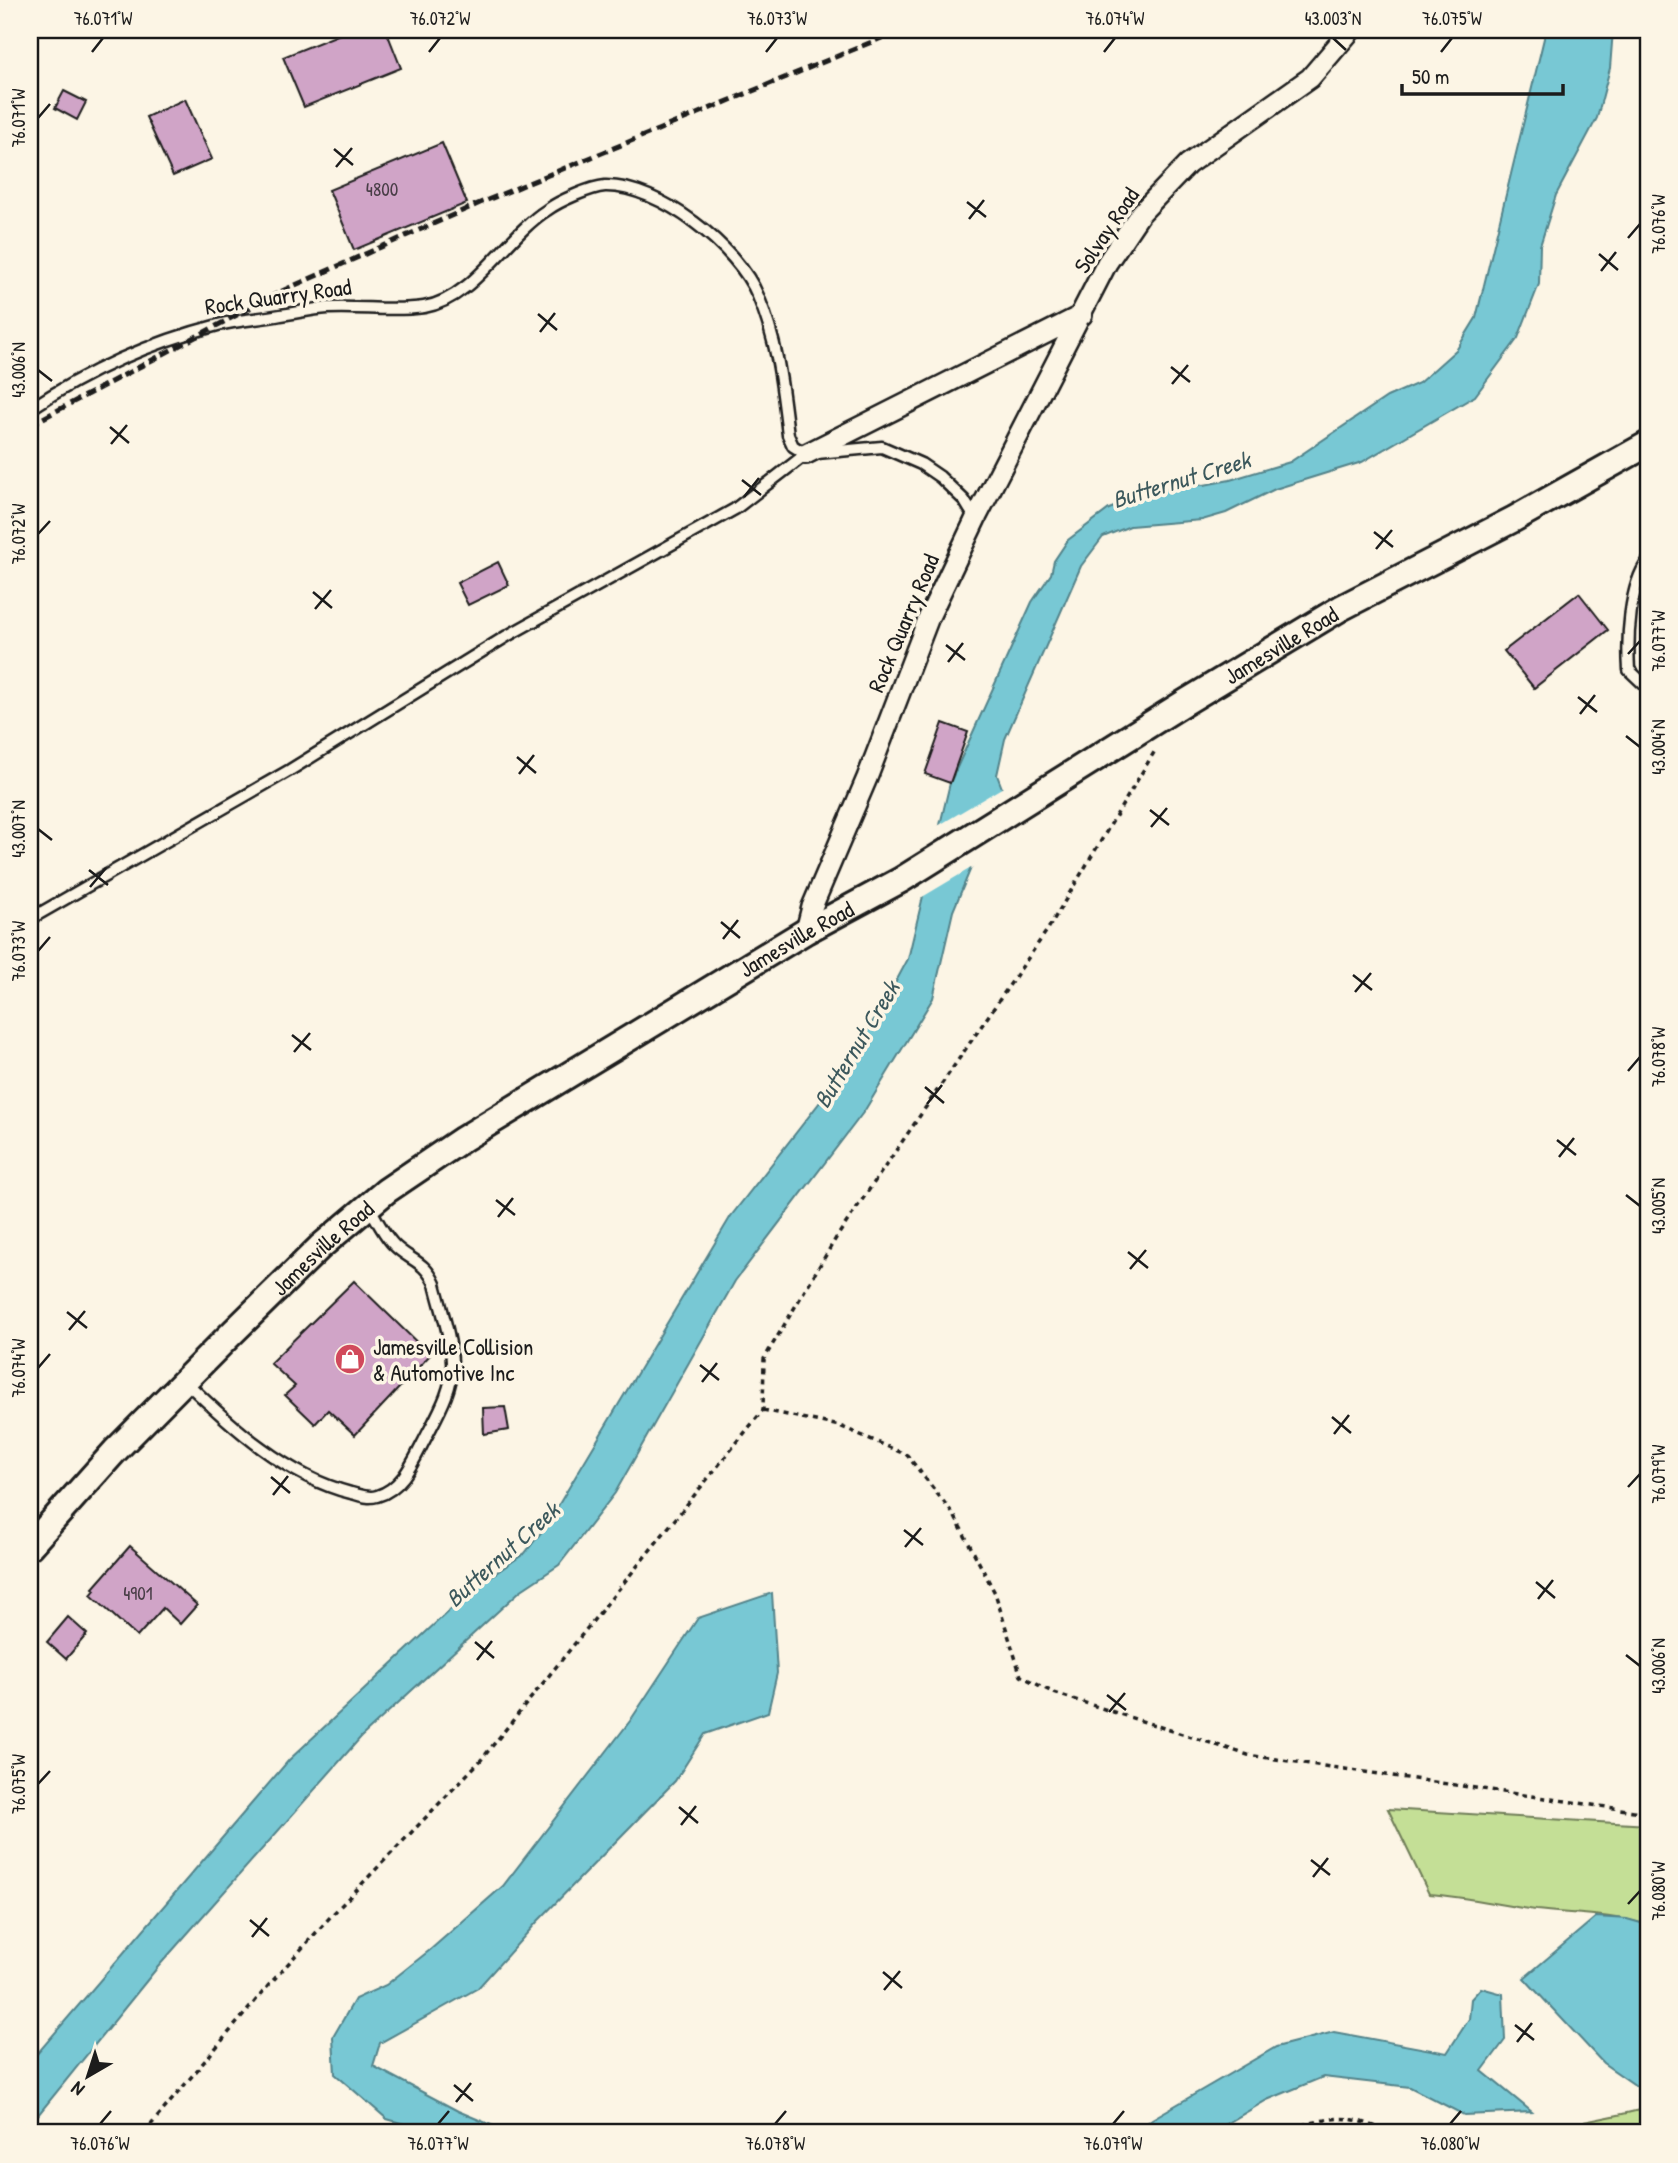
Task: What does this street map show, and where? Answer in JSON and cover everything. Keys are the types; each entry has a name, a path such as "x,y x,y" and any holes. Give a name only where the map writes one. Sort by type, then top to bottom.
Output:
{"street":[{"name":"Solvay Road","path":"976,518 1107,263 1140,214 1188,164 1310,78 1351,30"},
{"path":"806,454 1082,315"},
{"name":"Jamesville Road","path":"30,1546 116,1451 185,1381 320,1247 386,1191 463,1139 806,931 901,880 1341,608 1514,519 1648,444"},
{"name":"Rock Quarry Road","path":"806,931 811,907 867,778 929,617 976,518"}],"lane":[{"name":"Rock Quarry Road","path":"30,409 55,392 132,354 219,325 328,308 424,307 450,297 483,271 516,234 547,209 603,186 633,189 663,202 711,235 738,263 757,293 776,347 788,435 793,446 806,454"},
{"path":"30,919 290,770 507,636 735,509 806,454 882,447 921,464 940,477 964,500 976,518"},
{"path":"1648,561 1639,573 1627,643 1629,670 1648,688"},
{"path":"185,1381 222,1417 274,1457 322,1482 342,1491 369,1497 387,1492 402,1479 414,1462 446,1397 453,1362 430,1273 419,1261 392,1244 368,1206"}],"path":[{"path":"144,2133 332,1914 481,1759 763,1410 764,1359 790,1315 836,1238 1048,929 1162,738"},
{"path":"763,1410 840,1426 907,1455 954,1515 995,1593 1021,1676 1054,1693 1248,1755 1648,1813"},
{"path":"1284,2133 1317,2122 1347,2118 1392,2133"}],"green space":[{"path":"1388,1809 1648,1825 1648,1925 1607,1916 1536,1910 1429,1894"},
{"path":"1648,2108 1648,2133 1440,2133 1461,2128 1525,2131"}],"water":[{"path":"1546,30 1613,30 1610,68 1597,118 1556,195 1540,246 1539,284 1518,338 1475,396 1362,462 1275,489 1226,513 1202,520 1130,526 1103,537 1081,566 1005,739 997,775 1002,788 998,803 953,911 933,998 865,1110 735,1281 615,1493 559,1565 520,1591 361,1737 157,1968 30,2125 30,2062 289,1760 471,1590 525,1553 546,1526 731,1216 834,1084 885,1002 908,959 950,783 1032,602 1051,574 1054,561 1068,540 1109,509 1179,482 1204,485 1290,462 1387,397 1419,383 1457,349 1476,318"},
{"path":"772,1593 777,1673 768,1712 705,1734 675,1781 537,1922 478,1988 380,2043 373,2066 458,2111 510,2133 426,2133 387,2119 335,2074 333,2037 355,1999 386,1985 503,1886 630,1721 698,1618"},
{"path":"1596,1917 1627,1919 1648,1925 1648,2094 1603,2063 1524,1978"},
{"path":"1481,1988 1503,1994 1505,2040 1482,2071 1532,2112 1464,2115 1410,2087 1323,2077 1267,2100 1211,2133 1135,2133 1152,2119 1276,2047 1334,2032 1447,2053 1469,2019 1471,1999"}],"pier":[{"path":"1005,786 1002,804 976,865 919,899 936,827"}],"building":[{"path":"350,30 386,30 401,68 304,107 283,57"},
{"path":"64,91 86,102 77,120 55,108"},
{"path":"185,99 212,159 173,176 146,117"},
{"path":"442,143 467,203 354,250 329,190"},
{"path":"498,562 509,585 468,605 457,583"},
{"path":"1579,593 1608,630 1534,688 1504,651"},
{"path":"943,723 968,732 950,783 925,774"},
{"name":"Jamesville Collision & Automotive Inc","path":"354,1281 430,1355 355,1435 328,1410 315,1424 285,1395 295,1386 270,1363"},
{"path":"505,1407 509,1430 484,1434 483,1408"},
{"path":"130,1546 197,1605 180,1624 163,1608 137,1637 91,1595 95,1590 93,1588"},
{"path":"68,1617 87,1634 66,1659 47,1642"}],"railway":[{"path":"30,425 282,291 480,203 901,30"}],"place":[{"name":"Jamesville Collision & Automotive Inc","path":"350,1359"}],"water label":[{"name":"Butternut Creek","path":"1181,479"},
{"name":"Butternut Creek","path":"856,1044"},
{"name":"Butternut Creek","path":"502,1554"}]}
